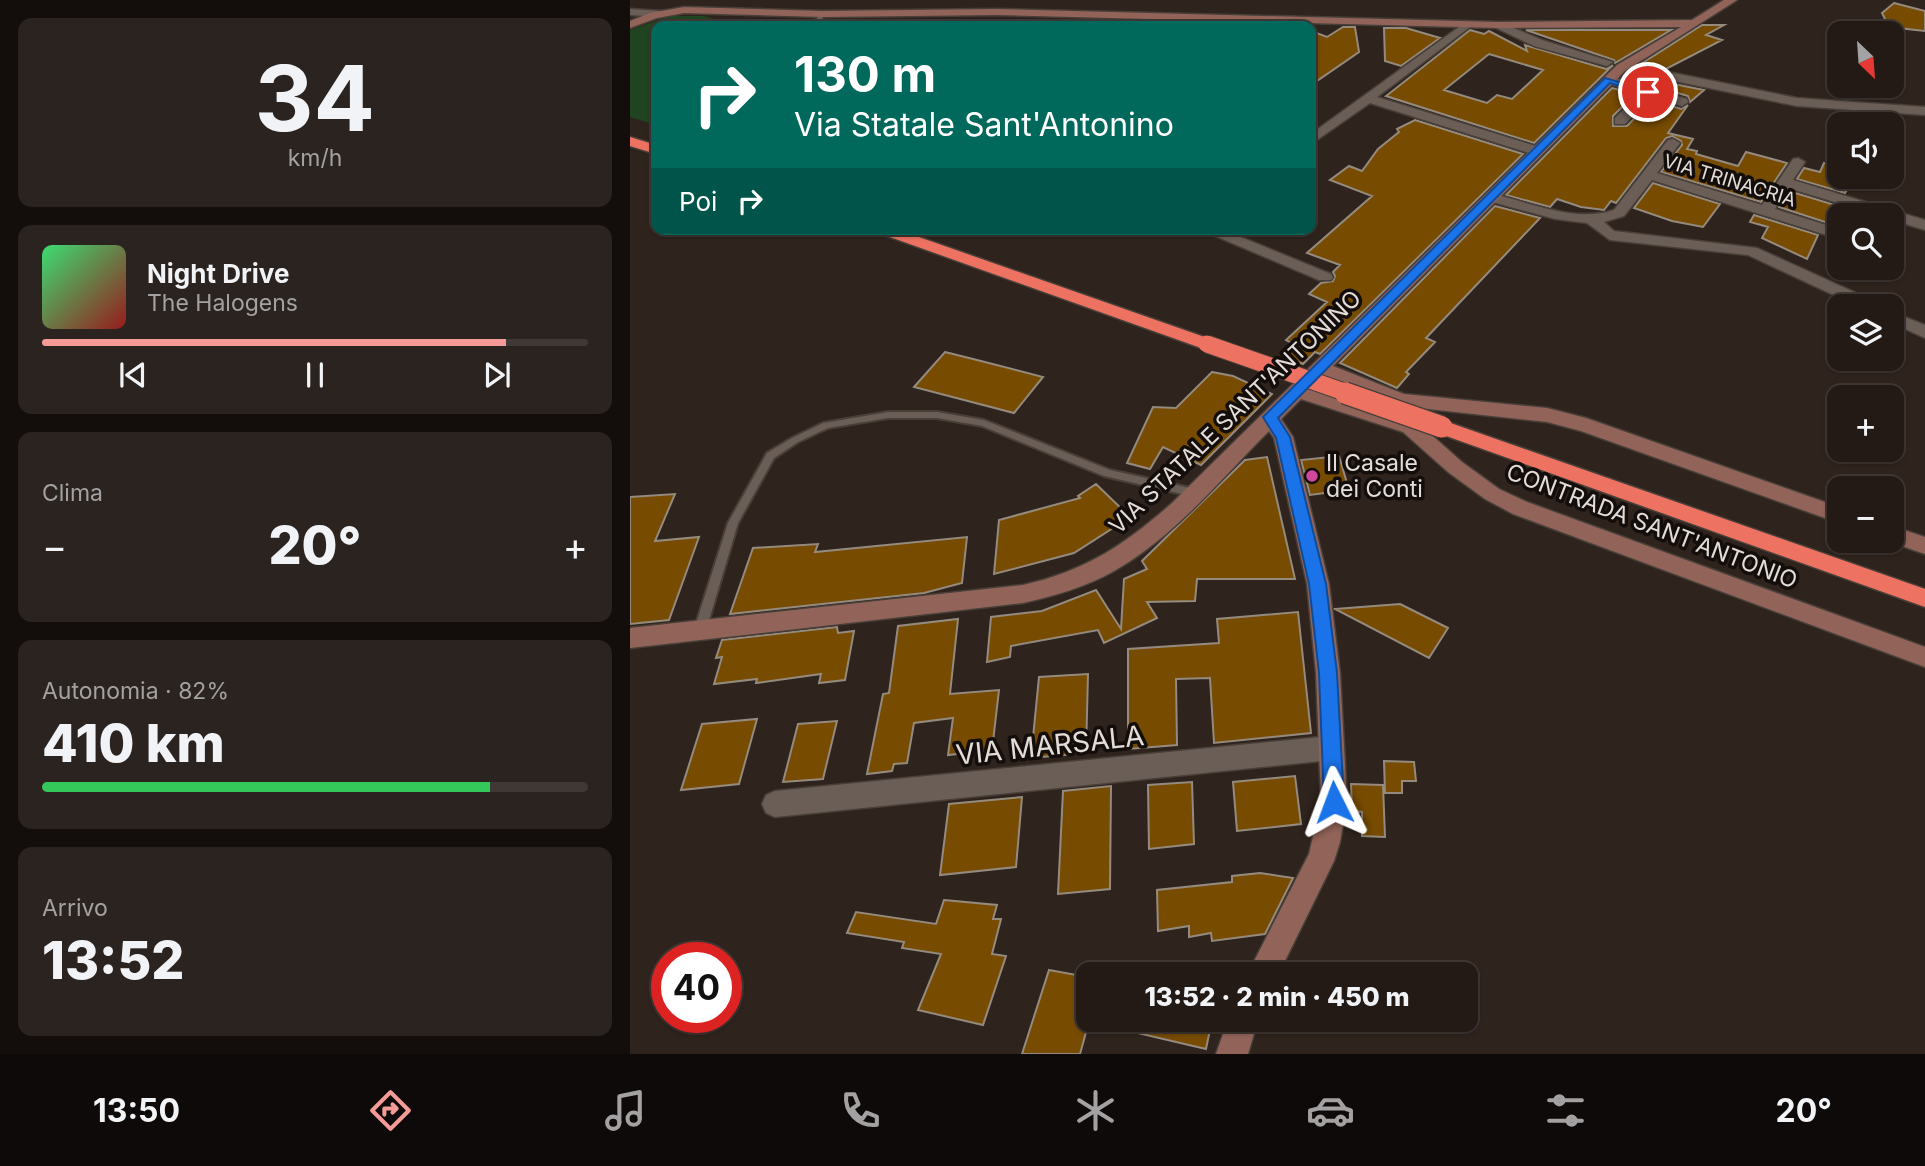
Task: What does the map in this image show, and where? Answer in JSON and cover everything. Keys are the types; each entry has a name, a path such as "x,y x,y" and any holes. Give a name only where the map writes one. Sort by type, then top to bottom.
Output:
{"highway":[{"path":"630,141 651,148"},
{"path":"898,235 1925,598"}],"street":[{"name":"VIA STATALE SANT'ANTONINO","path":"630,638 1023,594 1062,585 1117,561 1152,534 1195,493 1622,65 1698,23 1732,0"},
{"path":"630,12 996,12 1223,21"},
{"path":"630,25 661,13"},
{"path":"1316,23 1698,23"},
{"path":"1316,135 1466,25"},
{"path":"1498,25 1538,43 1622,65 1797,102 1925,111"},
{"path":"1609,80 1682,102"},
{"path":"1620,121 1648,92"},
{"path":"1368,98 1537,151"},
{"path":"1490,197 1549,212 1603,219 1619,213 1673,143"},
{"path":"1766,211 1798,162"},
{"name":"VIA TRINACRIA","path":"1649,175 1827,230"},
{"path":"1785,182 1925,225"},
{"path":"1590,218 1610,235 1751,251 1844,294"},
{"path":"1222,235 1325,277"},
{"path":"1904,322 1925,332"},
{"path":"1320,367 1401,400 1547,415 1586,425 1827,511"},
{"name":"CONTRADA SANT'ANTONIO","path":"1303,384 1307,394 1329,403 1400,422 1418,433 1455,467 1492,494 1521,508 1925,657"},
{"path":"1268,962 1328,842 1334,802 1328,673 1318,584 1283,437 1274,413 1329,403"},
{"path":"1418,433 1437,405"},
{"path":"1904,538 1925,545"},
{"name":"VIA MARSALA","path":"775,804 1331,748"},
{"path":"1232,1054 1239,1032"}],"lane":[{"path":"817,21 822,14"},
{"path":"699,630 733,523 770,456 794,440 826,425 888,415 949,417 984,423 1108,472 1195,493"}],"green space":[{"path":"670,16 703,16 722,21 656,21"},
{"path":"651,23 651,123 630,117 630,30"}],"building":[{"path":"1894,3 1925,11 1925,31 1904,29 1904,21 1886,21 1882,13"},
{"path":"1702,25 1724,25 1706,35 1722,40 1666,69 1641,64"},
{"path":"1343,27 1355,27 1359,52 1316,82 1316,33 1327,37"},
{"path":"1384,28 1406,28 1440,38 1401,66 1385,61"},
{"path":"1470,30 1484,34 1489,31 1527,51 1525,45 1606,69 1613,65 1534,143 1386,96","holes":["1489,54 1543,70 1512,99 1497,95 1487,103 1444,90"]},
{"path":"1526,30 1671,30 1615,63 1614,60"},
{"path":"1627,73 1704,90 1690,102 1688,96 1623,77"},
{"path":"1612,88 1635,94 1613,116 1613,126 1627,126 1652,100 1681,109 1688,105 1668,133 1693,139 1687,149 1738,166 1746,152 1787,163 1761,202 1661,172 1682,145 1681,141 1672,136 1666,138 1616,203 1611,201 1604,210 1581,207 1557,199 1550,207 1506,195"},
{"path":"1415,120 1523,154 1320,354 1315,352 1303,364 1284,356 1295,345 1286,340 1327,302 1309,294 1321,283 1333,281 1333,272 1340,265 1307,253 1372,196 1330,180 1349,166 1362,171 1378,149 1399,132 1397,129"},
{"path":"1824,163 1827,164 1827,188 1797,179 1804,168 1820,172"},
{"path":"1653,183 1720,204 1703,227 1672,221 1634,208"},
{"path":"1831,189 1847,189 1845,193"},
{"path":"1789,191 1828,203 1827,223 1779,207"},
{"path":"1495,206 1540,218 1426,338 1435,342 1406,372 1409,374 1397,388 1340,363"},
{"path":"1754,215 1818,235 1807,259 1762,238 1768,227 1750,222"},
{"path":"945,352 1043,377 1014,413 914,387"},
{"path":"1212,372 1233,376 1272,394 1201,465 1163,447 1150,469 1127,463 1153,407 1176,408"},
{"path":"1339,456 1349,490 1310,495 1301,460"},
{"path":"1267,457 1295,579 1197,579 1195,601 1147,602 1157,618 1104,643 1098,630 1011,646 1010,657 987,662 991,617 1042,611 1096,590 1121,629 1124,579 1147,569 1142,561 1245,460"},
{"path":"1096,484 1130,517 1074,553 994,574 999,520 1080,498 1078,496"},
{"path":"675,494 655,541 699,537 669,620 630,624 630,497"},
{"path":"967,537 962,583 924,593 730,614 753,548 818,544 815,552"},
{"path":"1400,604 1448,628 1429,658 1335,609"},
{"path":"1298,612 1311,733 1214,743 1210,678 1176,679 1177,745 1128,749 1128,649 1219,643 1217,619"},
{"path":"958,619 950,694 999,690 992,750 948,755 953,718 914,723 907,763 894,764 892,771 867,774 883,694 889,693 898,626"},
{"path":"837,627 838,633 854,631 845,680 819,683 821,674 756,683 757,679 714,684 722,657 716,658 722,640"},
{"path":"1088,674 1086,753 1031,758 1039,677"},
{"path":"757,719 739,784 681,790 702,724"},
{"path":"837,721 823,779 783,782 798,724"},
{"path":"1384,761 1414,762 1416,781 1402,781 1402,793 1385,793"},
{"path":"1295,776 1301,824 1237,831 1233,782"},
{"path":"1192,782 1194,844 1149,849 1148,785"},
{"path":"1351,784 1383,785 1385,837 1362,836 1362,812 1352,811"},
{"path":"1111,786 1110,889 1058,894 1063,791"},
{"path":"1022,797 1016,867 940,875 949,804"},
{"path":"1260,873 1293,878 1265,934 1212,941 1211,933 1189,937 1189,926 1158,931 1157,890 1232,882 1232,876"},
{"path":"944,900 997,905 993,919 1001,919 992,954 1006,956 983,1025 918,1010 941,954 902,948 904,942 847,933 856,912 936,924"},
{"path":"1049,970 1076,975 1076,1032 1086,1032 1080,1054 1022,1054"},
{"path":"1133,1032 1210,1032 1206,1049"}],"place":[{"name":"Il Casale dei Conti","path":"1312,476"}],"route":[{"path":"1334,802 1328,673 1318,584 1283,437 1270,417 1609,80 1648,92"}]}
